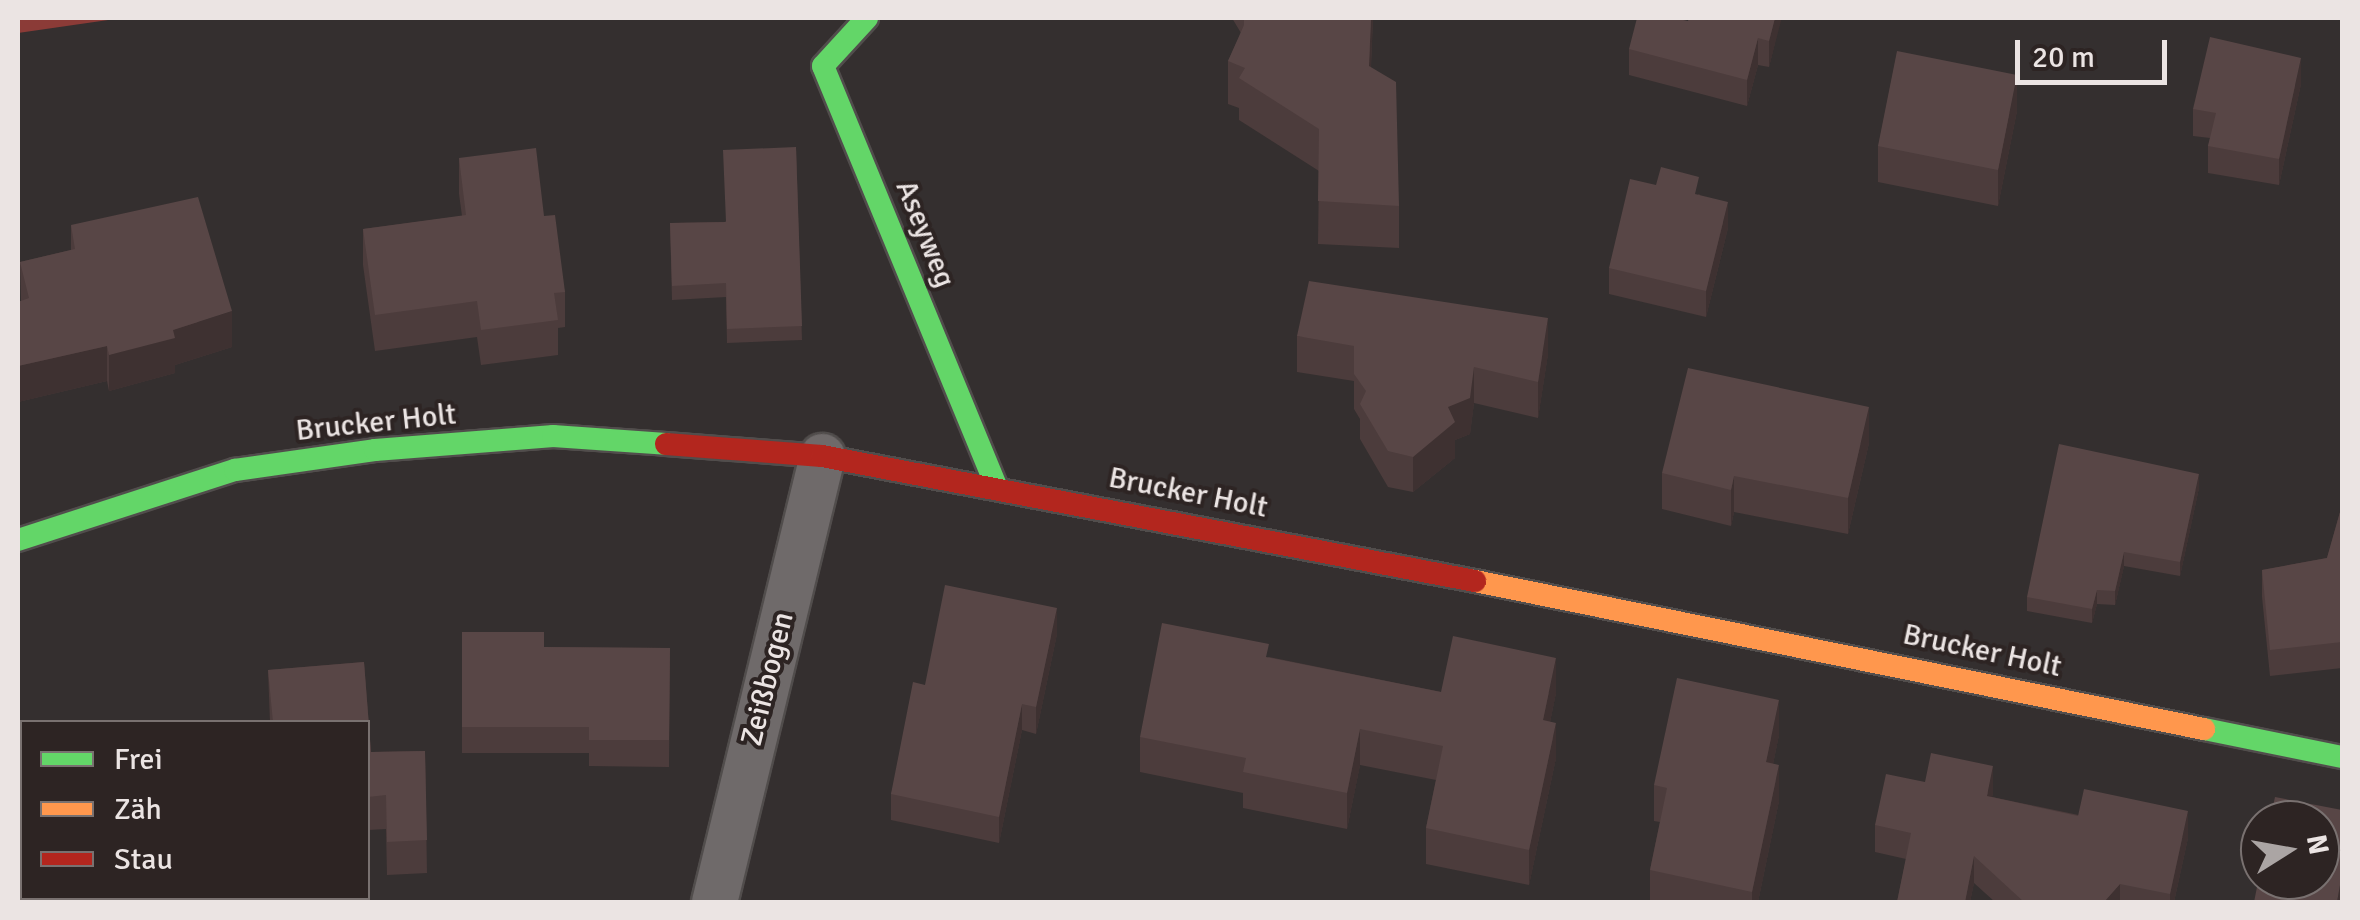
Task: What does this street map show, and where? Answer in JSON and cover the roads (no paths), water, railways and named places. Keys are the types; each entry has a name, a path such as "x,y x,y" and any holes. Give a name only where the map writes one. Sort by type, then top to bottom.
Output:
{"street":[{"name":"Aseyweg","path":"868,18 823,66 996,486"},
{"name":"Brucker Holt","path":"18,540 235,470 375,450 554,436 822,456 996,486 2342,757"},
{"name":"Zeißbogen","path":"714,902 822,456"}]}
